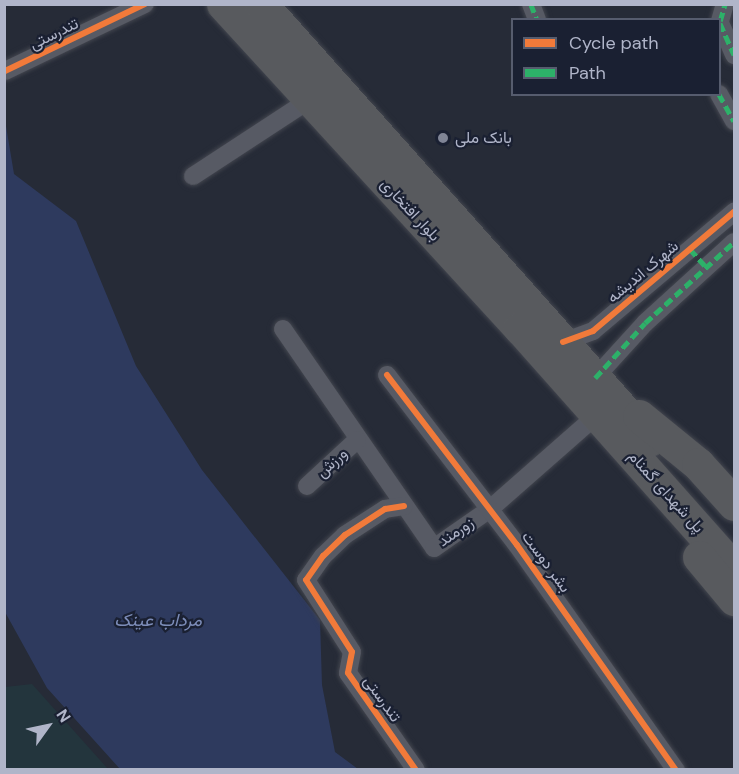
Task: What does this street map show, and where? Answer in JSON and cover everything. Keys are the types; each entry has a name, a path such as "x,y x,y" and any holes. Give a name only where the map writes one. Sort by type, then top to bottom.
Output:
{"highway":[{"name":"بلوار افتخاری","path":"223,4 309,100 599,393"},
{"name":"بلوار افتخاری","path":"261,4 563,342 599,393"},
{"path":"599,393 698,464 735,504"},
{"path":"599,393 599,425 616,457 735,599"},
{"name":"پل شهدای گمنام","path":"599,393 735,536"},
{"name":"پل شهدای گمنام","path":"599,393 735,569"}],"street":[{"name":"تندرستی","path":"6,71 145,4"},
{"path":"721,24 735,55"},
{"path":"719,96 735,122"},
{"path":"193,177 309,100"},
{"name":"شهرک اندیشه","path":"563,342 593,332 735,212"},
{"path":"599,393 645,323 735,242"},
{"path":"690,249 706,267"},
{"name":"زورمند","path":"283,329 357,440 434,548 490,509 599,393"},
{"name":"بشر دوست","path":"387,375 490,509 676,770"},
{"name":"ورزش","path":"307,486 357,440"},
{"name":"تندرستی","path":"404,506 385,508 345,535 323,556 306,580 352,652 348,673 416,770"}],"shaded area":[{"path":"32,684 108,769 5,769 5,687"}],"water":[{"name":"مرداب عینک","path":"4,114 14,174 76,221 136,366 202,470 320,620 322,685 335,752 358,769 120,769 47,688 5,612"}],"marked path":[{"path":"531,4 536,18"},
{"path":"721,18 725,4"},
{"path":"721,25 734,55"},
{"path":"720,96 734,121"},
{"path":"595,378 645,323 734,242"},
{"path":"690,249 706,267"}],"cycle path":[{"path":"5,71 145,4"},
{"path":"563,342 593,331 734,212"},
{"path":"387,375 517,545 676,770"},
{"path":"404,506 385,509 345,535 323,556 306,580 352,652 348,673 416,770"}],"place":[{"name":"بانک ملی","path":"443,138"}]}
